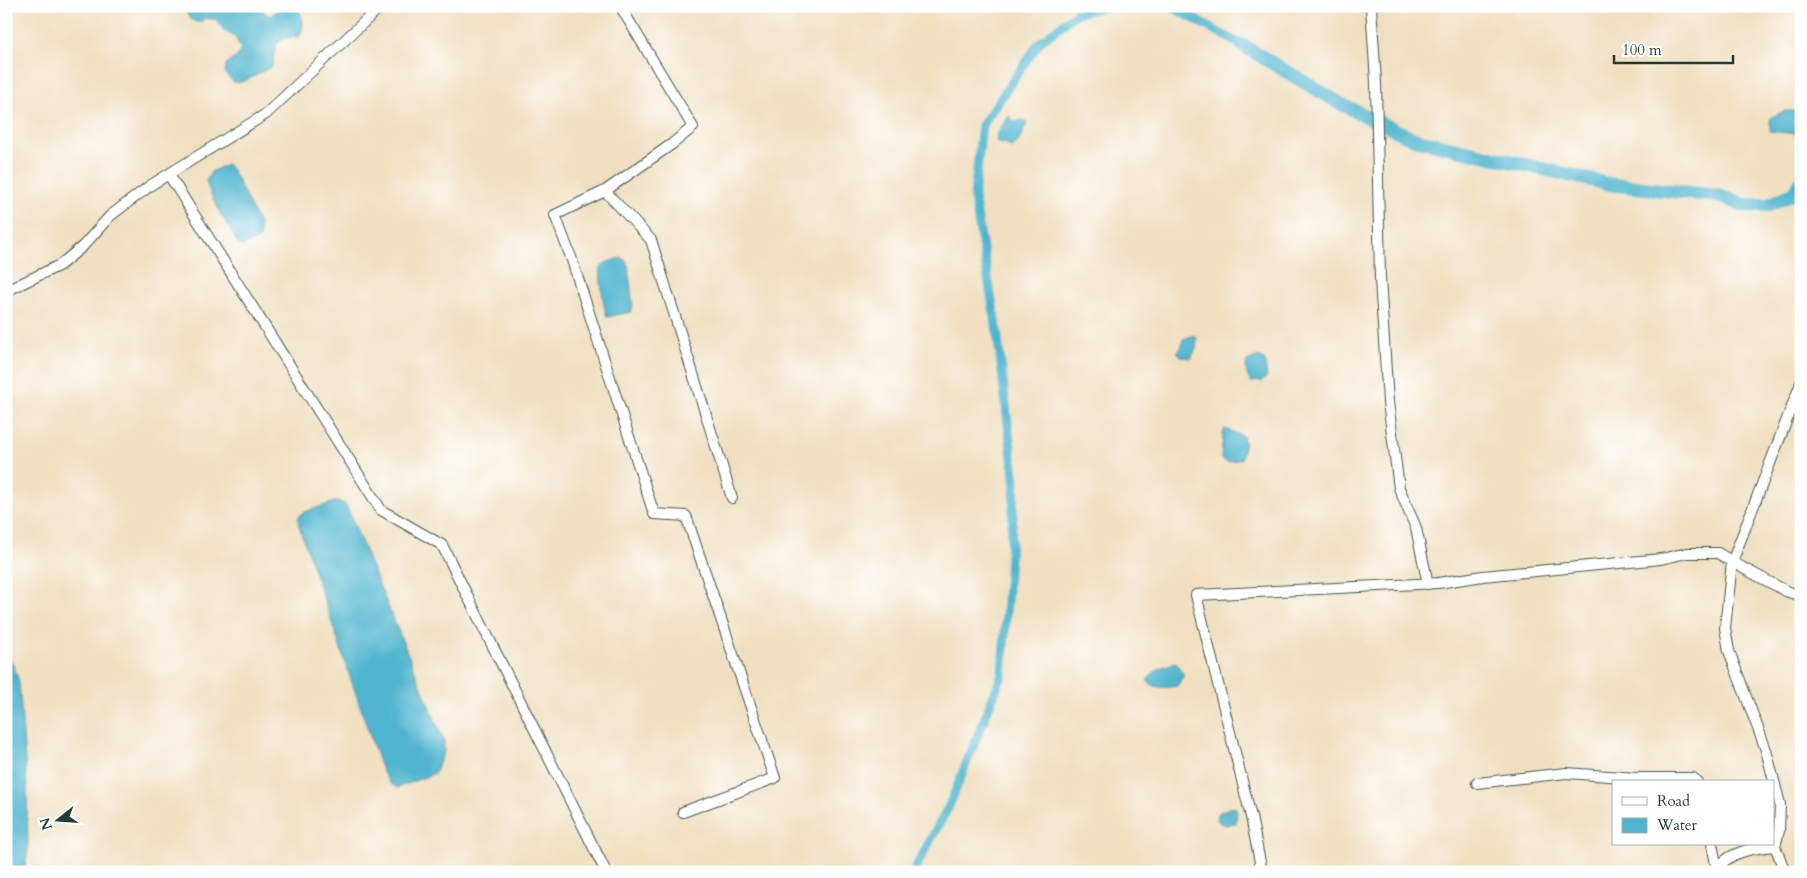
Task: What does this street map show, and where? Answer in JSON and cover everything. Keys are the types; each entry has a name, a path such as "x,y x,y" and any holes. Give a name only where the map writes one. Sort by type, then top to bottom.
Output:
{"street":[{"path":"6,291 60,265 83,246 110,216 151,185 266,114 381,6"},
{"path":"620,6 693,127 672,144 604,191 555,215 572,260 654,514 686,516 776,778 683,812"},
{"path":"1371,6 1376,82 1380,279 1388,402 1399,488 1416,528 1428,584"},
{"path":"169,175 382,510 442,546 606,872"},
{"path":"604,191 651,240 732,498"},
{"path":"1774,780 1766,750 1729,651 1725,628 1732,562 1801,383"},
{"path":"1262,872 1251,817 1196,595 1428,584 1482,576 1661,559 1687,553 1718,553 1786,592 1801,596"},
{"path":"1477,783 1566,773 1637,778 1693,778 1695,780"},
{"path":"1774,781 1780,804 1779,831 1775,846 1785,872"},
{"path":"1712,846 1717,870"},
{"path":"1717,870 1730,856 1757,848 1775,846"}],"water":[{"path":"183,6 259,6 270,16 285,6 297,6 303,25 299,37 284,38 276,44 272,66 247,80 234,82 225,73 226,64 237,57 241,49 235,37 224,31 217,20 204,18 201,22 197,22 191,20"},
{"path":"1784,111 1797,111 1801,119 1801,132 1797,134 1770,131 1770,118"},
{"path":"1009,116 1014,122 1023,120 1027,123 1019,141 1011,148 1005,143 1001,144 996,141 997,133"},
{"path":"227,164 233,171 259,224 260,238 242,246 238,244 220,213 206,181 211,172"},
{"path":"621,258 628,265 633,306 631,312 607,317 602,291 601,270 602,266 606,263"},
{"path":"1194,335 1197,338 1196,349 1191,358 1182,357 1177,352 1181,348 1183,339"},
{"path":"1256,357 1265,361 1267,377 1262,381 1251,382 1247,374 1246,364 1247,361"},
{"path":"1225,429 1243,436 1244,445 1241,459 1227,462 1221,458"},
{"path":"337,501 345,504 349,512 444,741 444,751 435,773 397,788 390,783 382,771 299,526 298,518 302,513"},
{"path":"6,647 19,681 27,786 28,851 24,872 6,872"},
{"path":"1176,663 1184,675 1177,686 1161,687 1147,681 1159,669"},
{"path":"1235,807 1237,811 1236,823 1225,825 1220,823 1217,820 1218,813"}],"waterway":[{"path":"913,872 950,804 1002,675 1015,483 997,330 974,197 982,125 1039,43 1077,13 1110,6"},
{"path":"1170,6 1242,45"},
{"path":"1242,45 1341,104 1414,139 1608,184 1718,196 1745,205 1769,205 1794,193 1801,182"}]}
